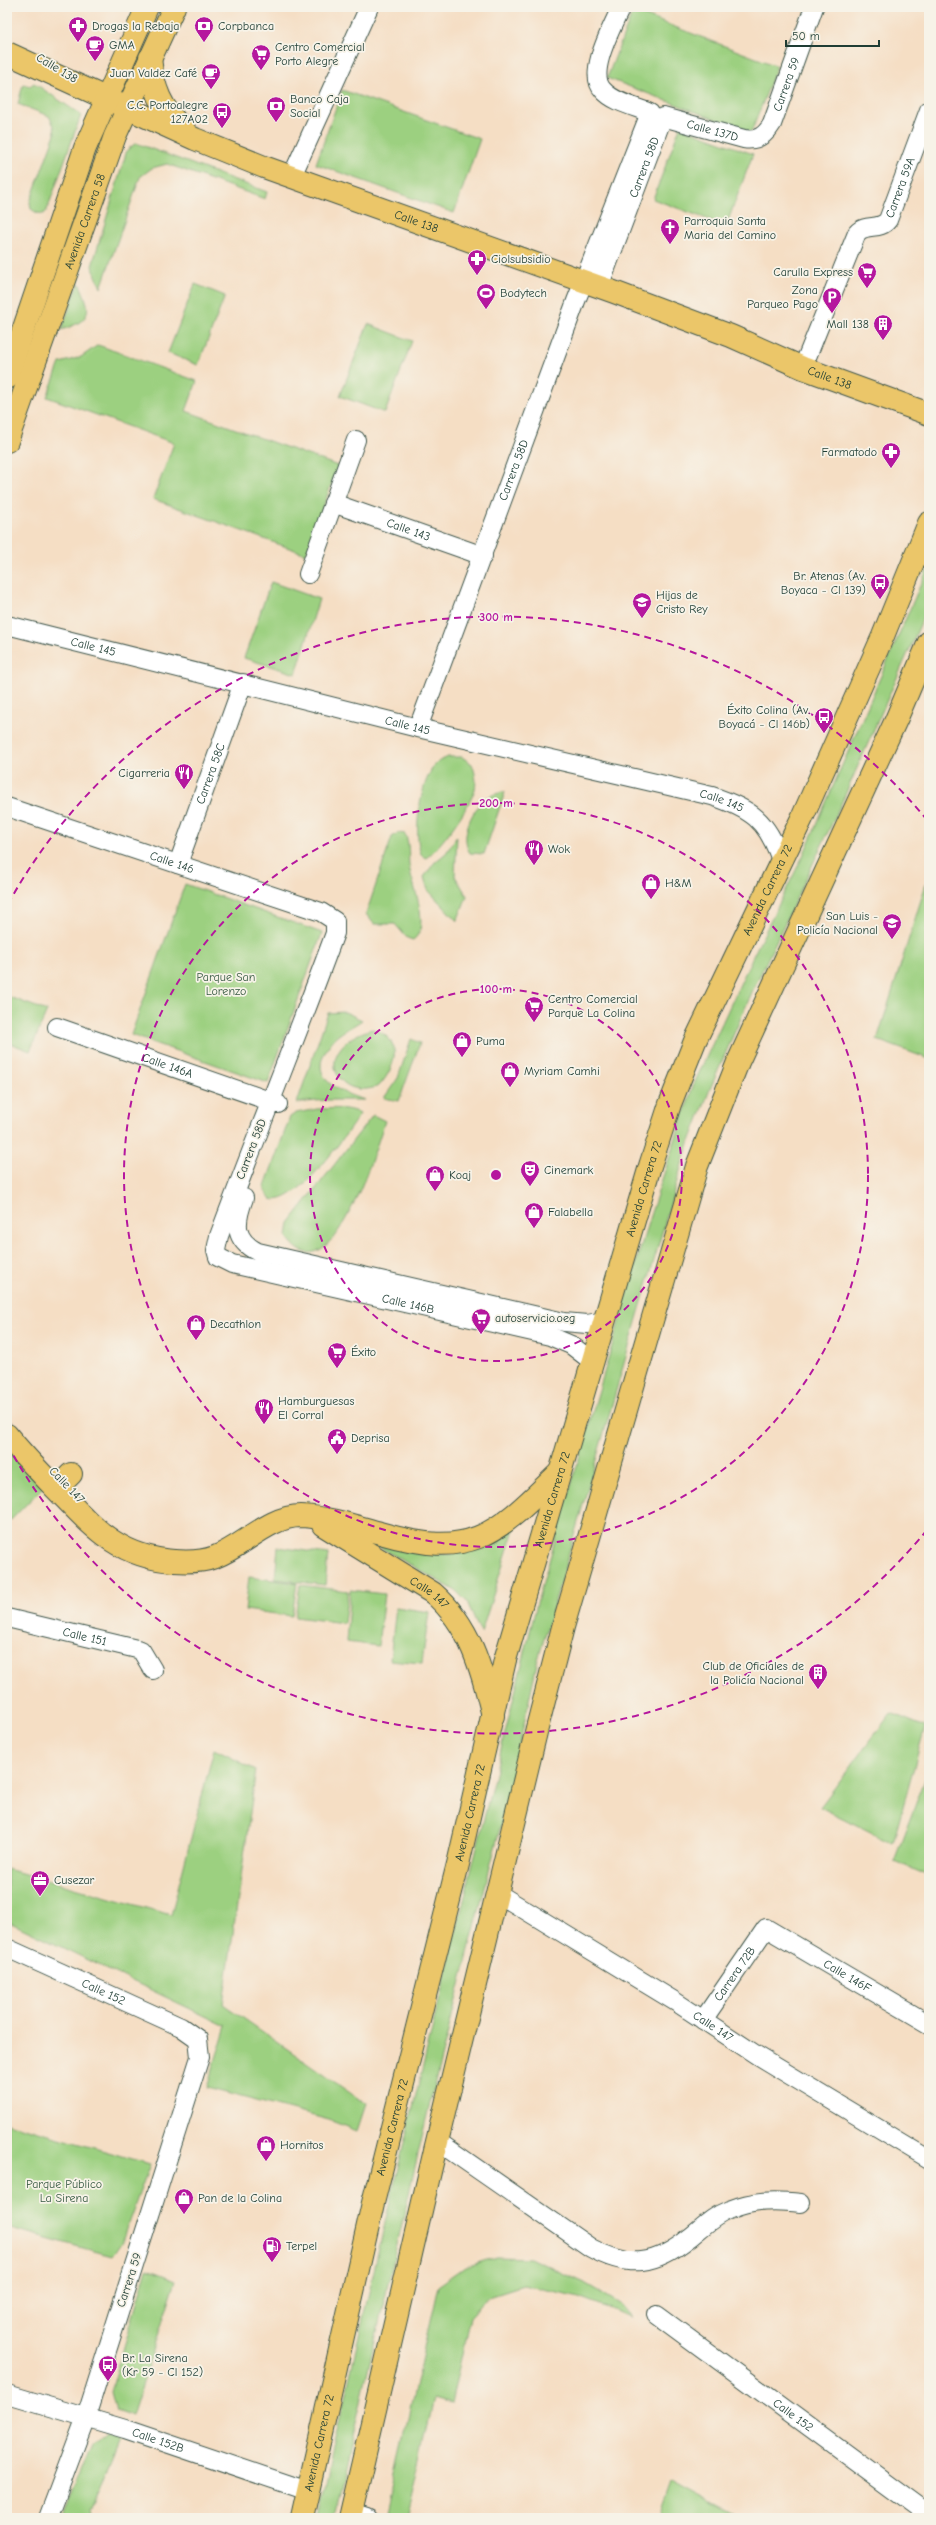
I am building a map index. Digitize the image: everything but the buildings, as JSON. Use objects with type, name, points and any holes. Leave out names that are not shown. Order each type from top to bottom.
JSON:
[{"type":"main road","name":"Avenida Carrera 58","points":[[7,378],[85,148],[106,97],[147,7]]},
{"type":"main road","name":"Avenida Carrera 58","points":[[7,440],[110,150],[127,107],[174,7]]},
{"type":"main road","name":"Calle 138","points":[[7,39],[106,97]]},
{"type":"main road","name":"Calle 138","points":[[7,53],[195,139],[291,178],[592,284],[731,336],[803,368],[929,414]]},
{"type":"main road","points":[[150,58],[156,90],[164,108],[176,122],[195,139]]},
{"type":"main road","name":"Calle 138","points":[[731,336],[807,357],[929,402]]},
{"type":"main road","name":"Avenida Carrera 72","points":[[302,2518],[373,2203],[440,1936],[506,1660],[560,1472],[670,1104],[695,1041],[781,860],[883,636],[929,523]]},
{"type":"main road","points":[[356,2516],[437,2141],[497,1893],[564,1627],[697,1166],[738,1062],[896,720],[929,642]]},
{"type":"main road","name":"Calle 147","points":[[7,1428],[24,1440],[61,1479],[94,1528],[121,1548],[139,1556],[158,1560],[197,1562],[214,1558],[276,1523],[290,1518],[308,1517],[340,1523],[427,1545],[456,1544],[491,1532],[524,1507],[560,1472]]},
{"type":"main road","name":"Calle 147","points":[[7,1435],[61,1479]]},
{"type":"main road","name":"Calle 147","points":[[308,1517],[433,1593],[449,1606],[471,1642],[481,1668],[492,1716]]},
{"type":"street","points":[[291,178],[369,7]]},
{"type":"street","name":"Calle 137D","points":[[621,7],[598,64],[597,74],[603,91],[657,115],[744,139],[751,140],[762,136]]},
{"type":"street","name":"Carrera 59","points":[[762,136],[772,124],[814,7]]},
{"type":"street","name":"Carrera 59A","points":[[807,357],[857,233],[865,228],[880,226],[888,220],[929,110]]},
{"type":"street","name":"Carrera 58D","points":[[418,728],[483,556],[592,284],[657,115]]},
{"type":"street","points":[[308,574],[356,440]]},
{"type":"street","name":"Calle 143","points":[[333,503],[483,556]]},
{"type":"street","name":"Calle 145","points":[[7,625],[418,728],[712,796],[739,805],[760,820],[775,843],[781,860]]},
{"type":"street","name":"Carrera 58C","points":[[178,864],[243,683]]},
{"type":"street","name":"Calle 146","points":[[7,807],[321,912],[335,921]]},
{"type":"street","name":"Carrera 58D","points":[[242,1240],[237,1224],[238,1214],[274,1102],[335,933],[335,921]]},
{"type":"street","name":"Calle 146A","points":[[57,1027],[274,1102]]},
{"type":"street","name":"Carrera 58D","points":[[218,1257],[216,1250],[219,1236],[274,1102]]},
{"type":"street","name":"Calle 146B","points":[[242,1240],[248,1247],[268,1255],[521,1320],[562,1341],[593,1362]]},
{"type":"street","name":"Calle 146B","points":[[218,1257],[232,1264],[521,1320],[572,1323],[605,1322]]},
{"type":"street","name":"Calle 151","points":[[7,1618],[141,1650],[153,1670]]},
{"type":"street","name":"Calle 147","points":[[497,1893],[929,2159]]},
{"type":"street","name":"Carrera 72B","points":[[703,2020],[766,1928]]},
{"type":"street","name":"Calle 146F","points":[[766,1928],[929,2024]]},
{"type":"street","name":"Calle 152","points":[[7,1948],[182,2027],[198,2039]]},
{"type":"street","name":"Carrera 59","points":[[48,2518],[86,2417],[200,2057],[198,2039]]},
{"type":"street","points":[[437,2141],[591,2248],[611,2259],[628,2262],[644,2261],[668,2254],[708,2222],[728,2211],[770,2200],[801,2203]]},
{"type":"street","name":"Calle 152","points":[[657,2315],[929,2515]]},
{"type":"street","name":"Calle 152B","points":[[7,2394],[86,2417],[308,2491]]},
{"type":"green space","points":[[633,11],[777,66],[751,133],[607,78]]},
{"type":"green space","points":[[34,83],[81,115],[47,210],[44,214],[37,213],[31,209],[30,202],[55,134],[54,126],[49,116],[18,104],[23,84],[30,86]]},
{"type":"green space","points":[[342,90],[480,139],[454,213],[316,164]]},
{"type":"green space","points":[[680,127],[753,154],[726,226],[653,199]]},
{"type":"green space","points":[[136,143],[267,192],[265,199],[167,164],[152,168],[140,177],[101,288],[92,266],[127,150]]},
{"type":"green space","points":[[79,283],[86,301],[87,313],[79,322],[61,330]]},
{"type":"green space","points":[[195,284],[225,296],[198,365],[168,353]]},
{"type":"green space","points":[[368,324],[412,341],[385,413],[340,396]]},
{"type":"green space","points":[[98,345],[197,381],[186,411],[338,466],[306,554],[153,499],[174,443],[47,397],[60,363],[81,357]]},
{"type":"green space","points":[[929,565],[929,602],[915,637],[838,811],[753,990],[710,1089],[684,1157],[537,1663],[509,1793],[430,2102],[334,2518],[317,2518],[394,2184],[538,1599],[649,1219],[693,1086],[754,954],[802,858]]},
{"type":"green space","points":[[271,582],[319,599],[296,674],[244,658]]},
{"type":"green space","points":[[448,757],[462,757],[472,764],[476,782],[475,789],[468,805],[454,826],[432,853],[426,858],[422,856],[418,836],[419,808],[422,794],[431,771],[438,762]]},
{"type":"green space","points":[[505,792],[484,854],[470,853],[466,839],[467,831],[476,809],[487,798]]},
{"type":"green space","points":[[398,833],[405,834],[407,838],[409,865],[421,915],[421,925],[418,934],[413,940],[407,938],[395,924],[374,924],[366,914],[392,837]]},
{"type":"green space","points":[[457,836],[455,876],[467,896],[457,921],[428,890],[424,877],[435,862],[446,853]]},
{"type":"green space","name":"Parque San Lorenzo","points":[[185,884],[322,933],[268,1083],[131,1035]]},
{"type":"green space","points":[[926,884],[929,885],[929,1059],[877,1040]]},
{"type":"green space","points":[[7,996],[47,1011],[30,1051],[7,1042]]},
{"type":"green space","points":[[345,1012],[362,1020],[342,1032],[326,1049],[322,1060],[321,1070],[325,1078],[332,1085],[352,1096],[365,1100],[326,1100],[297,1103],[328,1013]]},
{"type":"green space","points":[[372,1029],[382,1033],[389,1039],[393,1046],[393,1062],[390,1070],[379,1086],[364,1089],[351,1087],[341,1080],[336,1071],[335,1059],[341,1048],[353,1037]]},
{"type":"green space","points":[[411,1039],[420,1043],[399,1101],[384,1098],[398,1078]]},
{"type":"green space","points":[[317,1109],[345,1109],[356,1111],[360,1114],[333,1152],[307,1181],[294,1192],[282,1199],[271,1199],[265,1191],[265,1186],[290,1117],[296,1113]]},
{"type":"green space","points":[[373,1115],[385,1121],[362,1186],[349,1213],[335,1235],[320,1250],[303,1252],[287,1237],[289,1223]]},
{"type":"green space","points":[[7,1450],[43,1487],[11,1520],[7,1517]]},
{"type":"green space","points":[[516,1523],[481,1633],[467,1602],[456,1591],[355,1533],[405,1549],[438,1554],[455,1554],[471,1550],[488,1542]]},
{"type":"green space","points":[[278,1547],[328,1554],[325,1585],[275,1579]]},
{"type":"green space","points":[[249,1577],[297,1583],[292,1616],[245,1610]]},
{"type":"green space","points":[[300,1585],[348,1591],[344,1623],[295,1617]]},
{"type":"green space","points":[[350,1590],[384,1594],[378,1646],[346,1642]]},
{"type":"green space","points":[[396,1607],[429,1612],[422,1663],[390,1660]]},
{"type":"green space","points":[[891,1713],[925,1727],[893,1843],[820,1807]]},
{"type":"green space","points":[[214,1749],[256,1770],[223,2004],[366,2104],[357,2131],[329,2120],[207,2088],[226,2026],[7,1921],[7,1869],[171,1915]]},
{"type":"green space","points":[[929,1769],[929,1876],[894,1861]]},
{"type":"green space","name":"Parque Público La Sirena","points":[[7,2123],[150,2164],[121,2243],[112,2256],[7,2227]]},
{"type":"green space","points":[[496,2257],[530,2258],[588,2285],[620,2304],[631,2317],[580,2297],[523,2285],[489,2296],[470,2317],[451,2404],[434,2399],[406,2518],[387,2511],[438,2286],[465,2267]]},
{"type":"green space","points":[[147,2269],[176,2280],[132,2416],[116,2410],[111,2391]]},
{"type":"green space","points":[[107,2435],[119,2438],[90,2511],[92,2518],[60,2518],[93,2442]]},
{"type":"green space","points":[[670,2481],[738,2518],[657,2518]]},
{"type":"place","name":"Drogas la Rebaja","points":[[78,43]]},
{"type":"place","name":"Corpbanca","points":[[204,43]]},
{"type":"place","name":"GMA","points":[[95,62]]},
{"type":"place","name":"Centro Comercial Porto Alegre","points":[[261,71]]},
{"type":"place","name":"Juan Valdez Café","points":[[211,90]]},
{"type":"place","name":"Banco Caja Social","points":[[276,123]]},
{"type":"place","name":"C.C. Portoalegre 127A02","points":[[222,129]]},
{"type":"place","name":"Parroquia Santa Maria del Camino","points":[[670,245]]},
{"type":"place","name":"Ciolsubsidio","points":[[477,276]]},
{"type":"place","name":"Carulla Express","points":[[867,289]]},
{"type":"place","name":"Bodytech","points":[[486,310]]},
{"type":"place","name":"Zona Parqueo Pago","points":[[832,314]]},
{"type":"place","name":"Mall 138","points":[[883,341]]},
{"type":"place","name":"Farmatodo","points":[[891,469]]},
{"type":"place","name":"Br. Atenas (Av. Boyaca - Cl 139)","points":[[880,600]]},
{"type":"place","name":"Hijas de Cristo Rey","points":[[642,619]]},
{"type":"place","name":"Éxito Colina (Av. Boyacá - Cl 146b)","points":[[824,734]]},
{"type":"place","name":"Cigarreria","points":[[184,790]]},
{"type":"place","name":"Wok","points":[[534,866]]},
{"type":"place","name":"H&M","points":[[651,900]]},
{"type":"place","name":"San Luis - Policía Nacional","points":[[892,940]]},
{"type":"place","name":"Centro Comercial Parque La Colina","points":[[534,1023]]},
{"type":"place","name":"Puma","points":[[462,1058]]},
{"type":"place","name":"Myriam Camhi","points":[[510,1088]]},
{"type":"place","name":"Cinemark","points":[[530,1187]]},
{"type":"place","name":"Koaj","points":[[435,1192]]},
{"type":"place","name":"Falabella","points":[[534,1229]]},
{"type":"place","name":"autoservicio.oeg","points":[[481,1335]]},
{"type":"place","name":"Decathlon","points":[[196,1341]]},
{"type":"place","name":"Éxito","points":[[337,1369]]},
{"type":"place","name":"Hamburguesas El Corral","points":[[264,1425]]},
{"type":"place","name":"Deprisa","points":[[337,1455]]},
{"type":"place","name":"Club de Oficiales de la Policía Nacional","points":[[818,1690]]},
{"type":"place","name":"Cusezar","points":[[40,1897]]},
{"type":"place","name":"Hornitos","points":[[266,2162]]},
{"type":"place","name":"Pan de la Colina","points":[[184,2215]]},
{"type":"place","name":"Terpel","points":[[272,2263]]},
{"type":"place","name":"Br. La Sirena (Kr 59 - Cl 152)","points":[[108,2382]]}]
